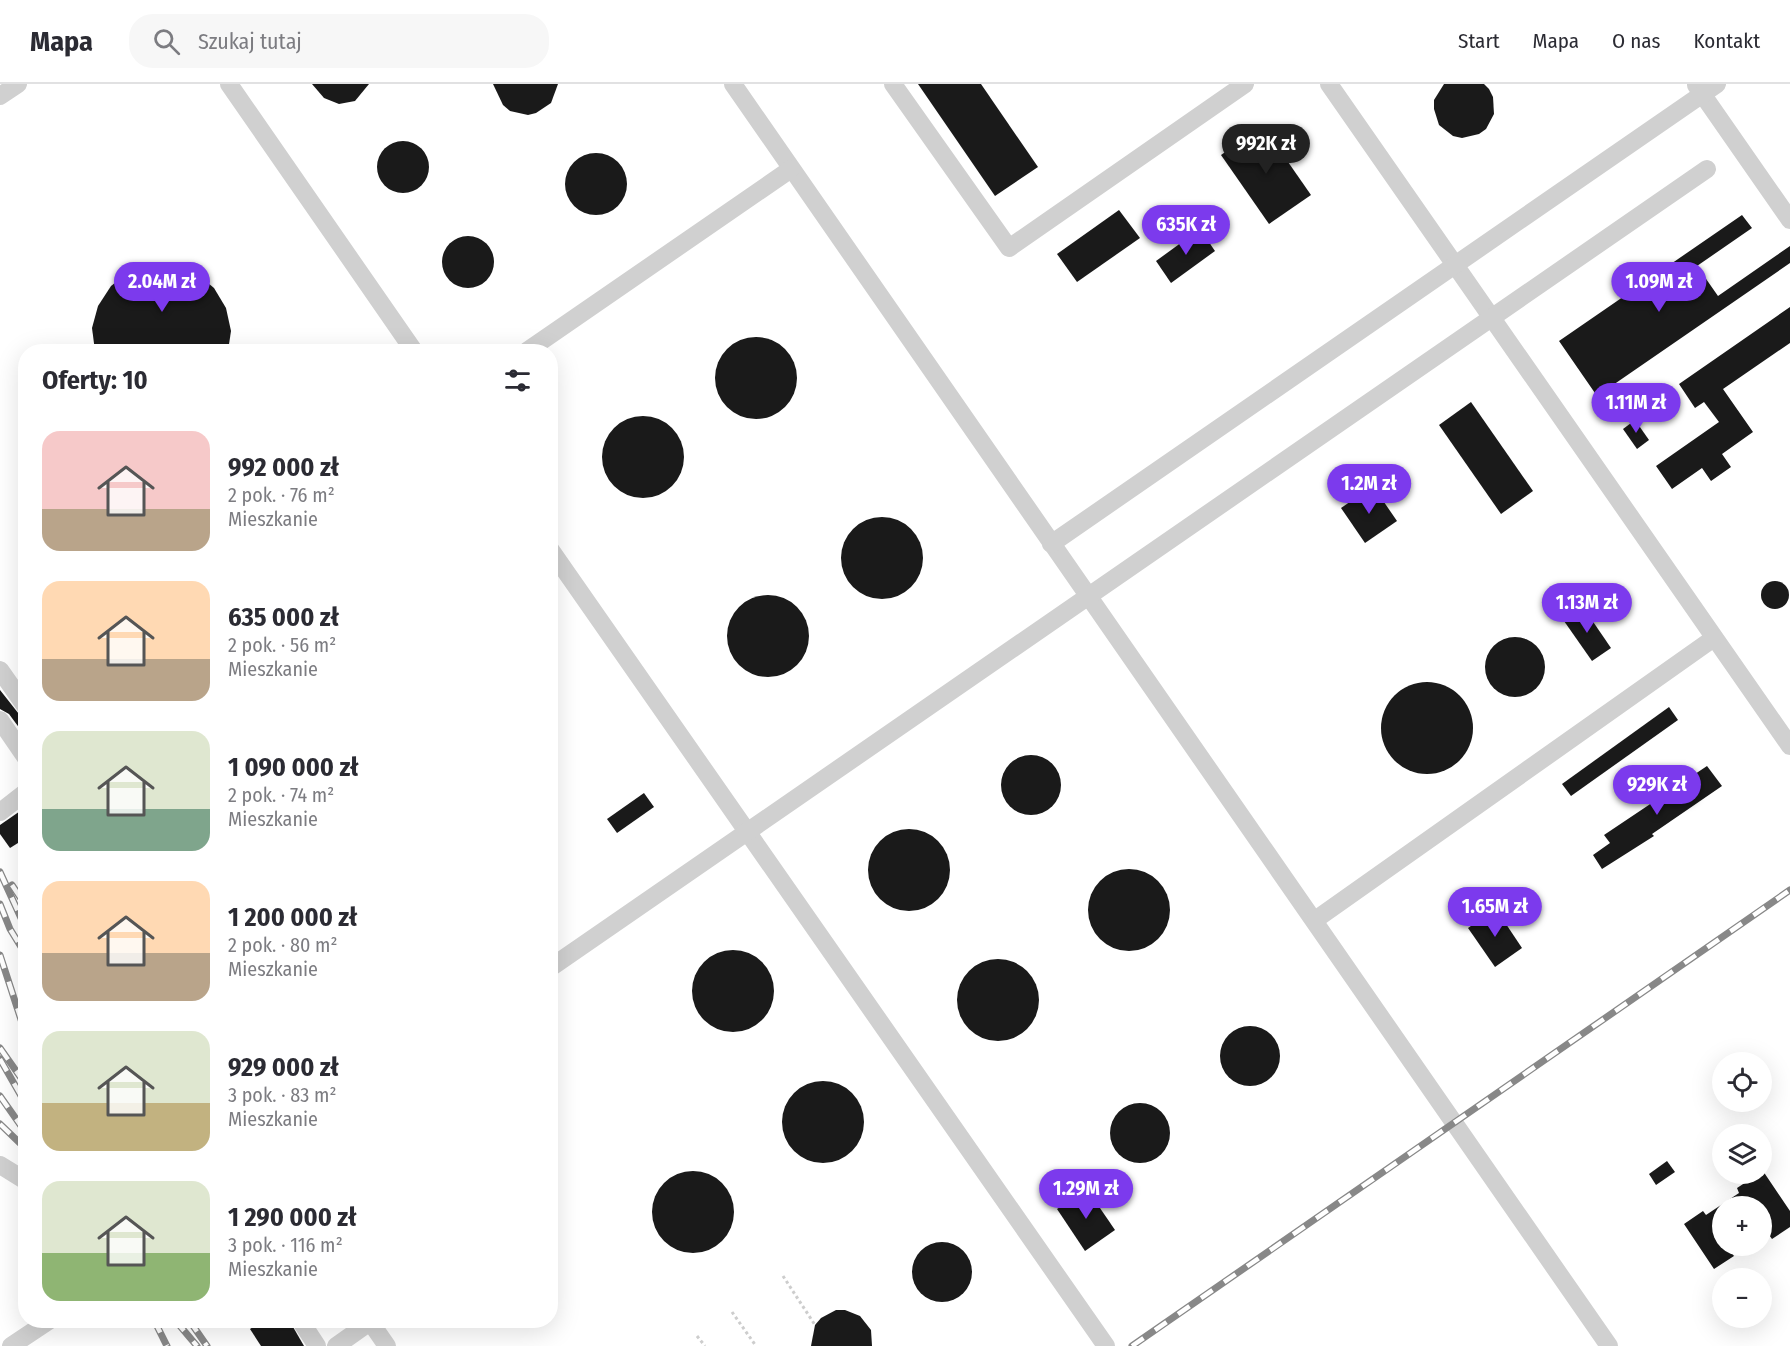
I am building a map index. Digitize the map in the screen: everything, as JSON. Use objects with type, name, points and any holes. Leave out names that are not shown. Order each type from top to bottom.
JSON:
[{"type":"lane","points":[[0,96],[18,84]]},
{"type":"lane","points":[[229,84],[409,344]]},
{"type":"lane","points":[[733,84],[1609,1346]]},
{"type":"lane","points":[[893,84],[1010,248],[1245,84]]},
{"type":"lane","points":[[1329,84],[1790,746]]},
{"type":"lane","points":[[1051,544],[1455,266],[1705,87],[1790,220]]},
{"type":"lane","points":[[537,344],[791,169]]},
{"type":"lane","points":[[558,962],[1707,169]]},
{"type":"lane","points":[[558,560],[1106,1346]]},
{"type":"lane","points":[[1315,920],[1714,638]]},
{"type":"lane","points":[[3,682],[18,698]]},
{"type":"lane","points":[[0,720],[18,746]]},
{"type":"lane","points":[[2,805],[18,796]]},
{"type":"lane","points":[[0,1166],[18,1176]]},
{"type":"lane","points":[[11,1346],[38,1328]]},
{"type":"lane","points":[[305,1328],[317,1346]]},
{"type":"lane","points":[[336,1346],[360,1328]]},
{"type":"lane","points":[[375,1328],[387,1346]]},
{"type":"path","points":[[783,1276],[815,1325]]},
{"type":"path","points":[[732,1312],[756,1346]]},
{"type":"path","points":[[697,1336],[705,1346]]},
{"type":"building","points":[[312,84],[369,84],[355,101],[339,104],[324,98]]},
{"type":"building","points":[[493,84],[558,84],[551,103],[536,113],[528,115],[510,111],[503,105]]},
{"type":"building","points":[[918,84],[981,84],[1038,167],[995,196]]},
{"type":"building","points":[[1444,84],[1484,84],[1489,89],[1493,97],[1494,114],[1486,129],[1479,134],[1462,138],[1453,136],[1439,125],[1434,100]]},
{"type":"building","points":[[1263,126],[1311,195],[1269,224],[1221,155]]},
{"type":"building","points":[[398,141],[408,141],[422,148],[429,167],[422,186],[408,193],[398,193],[388,189],[381,182],[377,172],[377,162],[381,152],[388,145]]},
{"type":"building","points":[[590,153],[602,153],[618,162],[625,172],[627,184],[625,196],[618,206],[602,215],[590,215],[579,210],[570,201],[565,190],[565,178],[570,167],[579,158]]},
{"type":"building","points":[[1119,210],[1140,238],[1077,282],[1057,254]]},
{"type":"building","points":[[1742,215],[1752,228],[1697,266],[1718,296],[1790,246],[1790,263],[1597,396],[1559,341]]},
{"type":"building","points":[[1200,229],[1215,251],[1171,283],[1156,261]]},
{"type":"building","points":[[463,236],[473,236],[487,243],[494,262],[487,281],[473,288],[463,288],[453,284],[446,277],[442,267],[442,257],[446,247],[453,240]]},
{"type":"building","points":[[151,265],[175,265],[196,273],[214,288],[226,308],[231,331],[229,344],[94,344],[92,328],[98,306],[111,286],[129,272]]},
{"type":"building","points":[[1790,307],[1790,343],[1723,389],[1753,432],[1722,454],[1731,467],[1711,481],[1702,468],[1672,489],[1656,466],[1719,422],[1704,402],[1695,408],[1679,384]]},
{"type":"building","points":[[756,337],[772,340],[785,349],[794,362],[797,378],[794,394],[785,407],[772,416],[756,419],[740,416],[727,407],[718,394],[715,378],[718,362],[727,349],[740,340]]},
{"type":"building","points":[[1471,402],[1533,491],[1501,514],[1439,425]]},
{"type":"building","points":[[643,416],[659,419],[672,428],[681,441],[684,457],[681,473],[672,486],[659,495],[643,498],[627,495],[614,486],[605,473],[602,457],[605,441],[614,428],[627,419]]},
{"type":"building","points":[[1635,420],[1649,440],[1637,449],[1623,429]]},
{"type":"building","points":[[1373,486],[1397,521],[1365,543],[1341,508]]},
{"type":"building","points":[[882,517],[898,520],[911,529],[920,542],[923,558],[920,574],[911,587],[898,596],[882,599],[866,596],[853,587],[844,574],[841,558],[844,542],[853,529],[866,520]]},
{"type":"building","points":[[1775,581],[1785,585],[1789,595],[1785,605],[1775,609],[1765,605],[1761,595],[1765,585]]},
{"type":"building","points":[[768,595],[784,598],[797,607],[806,620],[809,636],[806,652],[797,665],[784,674],[768,677],[752,674],[739,665],[730,652],[727,636],[730,620],[739,607],[752,598]]},
{"type":"building","points":[[1583,607],[1611,648],[1592,661],[1564,621]]},
{"type":"building","points":[[1509,637],[1521,637],[1537,645],[1543,655],[1545,667],[1543,679],[1537,689],[1521,697],[1509,697],[1493,689],[1485,673],[1485,661],[1493,645]]},
{"type":"building","points":[[1427,682],[1444,686],[1459,696],[1469,711],[1473,728],[1469,745],[1459,760],[1444,770],[1427,774],[1410,770],[1395,760],[1385,745],[1381,728],[1385,711],[1395,696],[1410,686]]},
{"type":"building","points":[[0,690],[18,713],[18,726],[9,714],[0,709]]},
{"type":"building","points":[[1669,707],[1678,720],[1571,796],[1562,784]]},
{"type":"building","points":[[1025,755],[1037,755],[1048,760],[1056,768],[1061,785],[1059,797],[1048,810],[1037,815],[1025,815],[1014,810],[1006,802],[1001,791],[1001,779],[1006,768],[1014,760]]},
{"type":"building","points":[[1707,766],[1722,786],[1652,834],[1654,836],[1602,869],[1593,855],[1610,843],[1604,835]]},
{"type":"building","points":[[644,793],[654,807],[617,833],[607,819]]},
{"type":"building","points":[[18,813],[18,843],[10,848],[0,834],[0,825]]},
{"type":"building","points":[[909,829],[925,832],[938,841],[947,854],[950,870],[947,886],[938,899],[925,908],[909,911],[893,908],[880,899],[871,886],[868,870],[871,854],[880,841],[893,832]]},
{"type":"building","points":[[1129,869],[1145,872],[1158,881],[1167,894],[1170,910],[1167,926],[1158,939],[1145,948],[1129,951],[1113,948],[1100,939],[1091,926],[1088,910],[1091,894],[1100,881],[1113,872]]},
{"type":"building","points":[[1496,909],[1522,948],[1495,967],[1468,928]]},
{"type":"building","points":[[733,950],[749,953],[762,962],[771,975],[774,991],[771,1007],[762,1020],[749,1029],[733,1032],[717,1029],[704,1020],[695,1007],[692,991],[695,975],[704,962],[717,953]]},
{"type":"building","points":[[998,959],[1014,962],[1027,971],[1036,984],[1039,1000],[1036,1016],[1027,1029],[1014,1038],[998,1041],[982,1038],[969,1029],[960,1016],[957,1000],[960,984],[969,971],[982,962]]},
{"type":"building","points":[[1244,1026],[1256,1026],[1272,1034],[1278,1044],[1280,1056],[1278,1068],[1272,1078],[1256,1086],[1244,1086],[1228,1078],[1220,1062],[1220,1050],[1228,1034]]},
{"type":"building","points":[[823,1081],[839,1084],[852,1093],[861,1106],[864,1122],[861,1138],[852,1151],[839,1160],[823,1163],[807,1160],[794,1151],[785,1138],[782,1122],[785,1106],[794,1093],[807,1084]]},
{"type":"building","points":[[1134,1103],[1146,1103],[1162,1111],[1168,1121],[1170,1133],[1168,1145],[1162,1155],[1146,1163],[1134,1163],[1118,1155],[1110,1139],[1110,1127],[1118,1111]]},
{"type":"building","points":[[1667,1161],[1675,1172],[1656,1185],[1649,1174]]},
{"type":"building","points":[[693,1171],[709,1174],[722,1183],[731,1196],[734,1212],[731,1228],[722,1241],[709,1250],[693,1253],[677,1250],[664,1241],[655,1228],[652,1212],[655,1196],[664,1183],[677,1174]]},
{"type":"building","points":[[1743,1184],[1772,1184],[1790,1211],[1790,1227],[1772,1239],[1772,1196],[1734,1196],[1739,1193],[1737,1188]]},
{"type":"building","points":[[1087,1189],[1115,1230],[1085,1251],[1057,1209]]},
{"type":"building","points":[[1703,1211],[1706,1215],[1712,1211],[1712,1256],[1734,1256],[1716,1268],[1684,1224]]},
{"type":"building","points":[[936,1242],[948,1242],[964,1250],[970,1260],[972,1272],[970,1284],[964,1294],[948,1302],[936,1302],[920,1294],[912,1278],[912,1266],[920,1250]]},
{"type":"building","points":[[836,1310],[845,1310],[860,1316],[871,1330],[872,1346],[811,1346],[815,1325],[821,1318]]},
{"type":"building","points":[[294,1328],[304,1346],[261,1346],[250,1329]]},
{"type":"railway","points":[[0,872],[18,911]]},
{"type":"railway","points":[[12,885],[18,894]]},
{"type":"railway","points":[[1132,1346],[1790,890]]},
{"type":"railway","points":[[0,904],[18,942]]},
{"type":"railway","points":[[0,955],[18,1010]]},
{"type":"railway","points":[[0,1048],[18,1074]]},
{"type":"railway","points":[[0,1059],[18,1090]]},
{"type":"railway","points":[[0,1096],[18,1122]]},
{"type":"railway","points":[[0,1124],[18,1141]]},
{"type":"railway","points":[[158,1328],[167,1346]]},
{"type":"railway","points":[[182,1328],[197,1346]]},
{"type":"railway","points":[[195,1328],[207,1346]]}]
